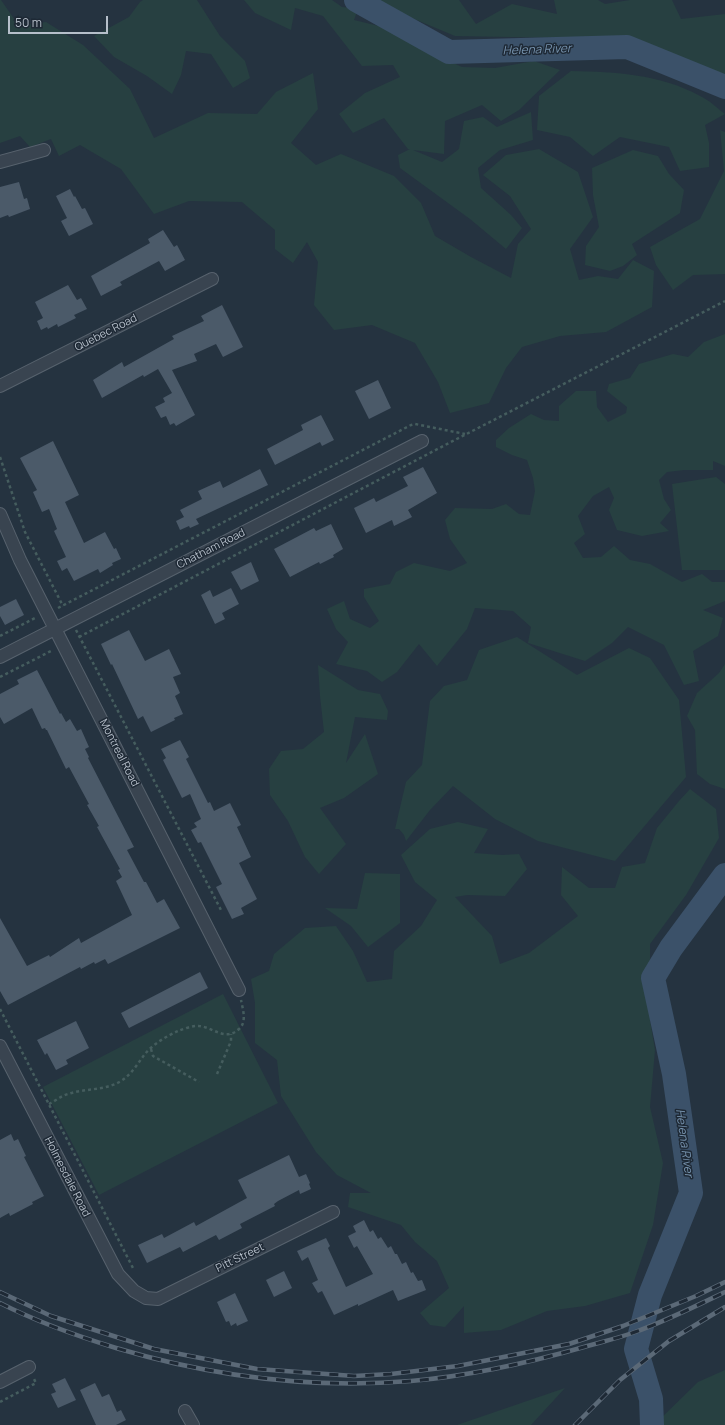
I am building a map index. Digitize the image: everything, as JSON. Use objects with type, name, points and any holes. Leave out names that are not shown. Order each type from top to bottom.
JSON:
[{"type":"street","points":[[0,162],[44,150]]},
{"type":"street","name":"Quebec Road","points":[[0,386],[212,279]]},
{"type":"street","name":"Chatham Road","points":[[0,657],[422,441]]},
{"type":"street","name":"Montreal Road","points":[[0,514],[20,560],[239,990]]},
{"type":"street","name":"Holmesdale Road","points":[[0,1046],[118,1274],[134,1291],[146,1298]]},
{"type":"street","name":"Pitt Street","points":[[146,1298],[158,1298],[333,1212]]},
{"type":"street","points":[[0,1382],[28,1368]]},
{"type":"street","points":[[185,1411],[193,1425]]},
{"type":"path","points":[[79,636],[725,301]]},
{"type":"path","points":[[0,636],[47,612],[63,606],[410,425],[415,424],[466,434]]},
{"type":"path","points":[[0,457],[25,532],[221,910]]},
{"type":"path","points":[[0,677],[56,649]]},
{"type":"path","points":[[49,1104],[67,1094],[116,1084],[128,1075],[160,1041],[178,1032],[196,1025],[226,1035],[238,1030],[242,1026],[244,1018],[239,990]]},
{"type":"path","points":[[0,1009],[134,1270]]},
{"type":"path","points":[[217,1074],[231,1041],[231,1034]]},
{"type":"path","points":[[151,1049],[154,1056],[199,1082]]},
{"type":"path","points":[[0,1402],[36,1383],[28,1368]]},
{"type":"green space","points":[[0,0],[19,26],[46,22],[83,45],[130,89],[154,138],[208,113],[257,114],[276,92],[313,73],[318,109],[291,143],[316,165],[341,154],[394,176],[421,203],[435,236],[511,278],[518,244],[531,229],[510,196],[483,175],[506,155],[539,149],[578,172],[593,217],[570,249],[579,280],[598,276],[618,279],[633,260],[654,271],[652,307],[606,332],[560,336],[522,347],[506,368],[489,403],[450,413],[438,382],[415,343],[372,325],[334,330],[314,305],[318,262],[307,242],[293,263],[275,249],[275,230],[242,202],[189,201],[154,214],[121,169],[80,145],[59,156],[51,139],[30,147],[20,136],[0,143]]},
{"type":"green space","points":[[143,0],[197,0],[220,36],[245,61],[250,78],[233,88],[211,54],[186,51],[181,75],[172,94],[147,76],[114,57],[94,36],[129,17]]},
{"type":"green space","points":[[244,0],[332,0],[342,7],[358,9],[354,20],[391,29],[429,52],[462,67],[495,68],[534,61],[560,70],[519,110],[501,121],[482,105],[445,121],[444,154],[413,150],[442,162],[459,149],[464,121],[483,117],[497,127],[531,112],[533,140],[500,150],[478,168],[481,188],[511,215],[522,228],[506,249],[470,219],[400,168],[398,155],[410,149],[408,149],[384,118],[353,133],[339,114],[365,93],[400,77],[393,65],[362,66],[323,16],[295,8],[291,30],[255,13]]},
{"type":"green space","points":[[369,0],[459,0],[476,24],[512,4],[557,14],[554,0],[598,0],[605,4],[630,0],[672,0],[681,19],[725,14],[725,74],[690,64],[620,39],[455,36]]},
{"type":"green space","points":[[571,71],[605,72],[653,79],[685,89],[707,100],[725,114],[705,125],[709,143],[709,167],[680,171],[669,147],[620,137],[593,156],[570,137],[537,130],[539,96]]},
{"type":"green space","points":[[720,130],[725,132],[725,274],[693,275],[673,290],[656,265],[650,247],[700,219],[724,171]]},
{"type":"green space","points":[[633,150],[658,156],[669,174],[684,190],[680,213],[632,244],[637,255],[623,266],[610,271],[585,265],[586,246],[599,227],[593,195],[592,168]]},
{"type":"green space","points":[[725,334],[725,466],[713,461],[713,470],[684,470],[667,472],[659,480],[664,499],[671,510],[660,523],[669,531],[642,536],[617,530],[609,510],[614,498],[609,487],[593,496],[578,516],[585,534],[574,543],[583,558],[601,557],[614,546],[630,560],[650,564],[682,582],[702,574],[712,582],[725,582],[725,601],[703,610],[723,618],[718,636],[693,651],[699,681],[684,685],[664,645],[628,627],[612,643],[585,661],[528,643],[531,627],[513,611],[475,608],[467,629],[437,666],[419,644],[397,672],[382,682],[367,671],[336,664],[348,642],[336,629],[327,609],[344,601],[350,619],[370,628],[379,621],[364,597],[364,589],[390,584],[396,572],[414,563],[450,571],[467,563],[450,539],[445,520],[455,508],[492,509],[506,504],[519,514],[530,515],[535,491],[533,478],[527,460],[496,447],[496,440],[509,428],[531,414],[544,420],[559,421],[559,406],[576,391],[596,391],[597,407],[608,422],[626,413],[627,407],[607,391],[609,384],[630,378],[639,364],[673,354],[688,357],[704,342]]},
{"type":"green space","points":[[716,477],[725,484],[725,570],[682,570],[672,484]]},
{"type":"green space","points":[[517,637],[577,675],[629,648],[650,658],[679,700],[686,777],[615,861],[538,841],[495,819],[453,786],[430,810],[406,841],[404,835],[399,829],[395,829],[406,782],[422,765],[430,701],[444,686],[467,680],[479,650]]},
{"type":"green space","points":[[725,664],[725,789],[710,784],[697,774],[695,730],[687,716],[697,693],[719,673]]},
{"type":"green space","points":[[318,665],[358,690],[380,694],[388,711],[387,720],[355,717],[346,763],[365,734],[378,774],[344,798],[320,808],[346,844],[319,874],[305,857],[288,821],[270,795],[269,769],[281,751],[303,749],[324,732]]},
{"type":"green space","points":[[690,789],[716,809],[719,838],[686,895],[650,944],[650,1020],[655,1050],[650,1107],[663,1163],[653,1225],[630,1293],[585,1306],[547,1311],[501,1330],[464,1333],[464,1306],[445,1327],[430,1325],[420,1313],[449,1288],[437,1261],[415,1242],[401,1225],[348,1207],[350,1193],[371,1193],[337,1175],[316,1152],[281,1096],[277,1060],[255,1043],[255,1003],[251,979],[269,971],[274,954],[305,928],[336,926],[353,951],[367,982],[392,979],[394,951],[421,926],[437,900],[415,882],[401,855],[430,829],[458,822],[488,829],[474,853],[502,855],[519,854],[527,869],[505,896],[467,895],[455,897],[492,936],[500,964],[529,953],[578,916],[561,895],[562,867],[589,888],[615,888],[622,867],[645,863],[657,828]]},
{"type":"green space","points":[[365,873],[400,874],[400,923],[368,947],[351,926],[325,908],[357,909]]},
{"type":"green space","points":[[223,994],[278,1103],[99,1195],[43,1087]]},
{"type":"green space","points":[[725,1370],[725,1425],[654,1425],[698,1382]]},
{"type":"green space","points":[[565,1388],[531,1425],[457,1425]]},
{"type":"building","points":[[19,182],[24,199],[27,198],[30,209],[9,217],[8,215],[0,218],[0,187]]},
{"type":"building","points":[[70,189],[82,209],[85,208],[93,224],[69,236],[61,221],[67,218],[56,196]]},
{"type":"building","points":[[163,230],[174,247],[177,245],[185,260],[165,271],[159,261],[120,282],[122,285],[101,296],[91,276],[150,243],[148,239]]},
{"type":"building","points":[[68,285],[77,300],[81,298],[87,309],[74,315],[76,318],[58,327],[57,324],[48,329],[47,327],[41,330],[37,321],[43,318],[35,302]]},
{"type":"building","points":[[222,305],[243,347],[223,357],[216,344],[194,354],[197,361],[172,370],[195,415],[176,426],[174,423],[170,425],[166,416],[161,418],[155,407],[165,402],[163,398],[172,393],[158,369],[144,377],[143,375],[102,398],[93,380],[122,362],[124,367],[174,339],[172,336],[204,321],[201,316]]},
{"type":"building","points":[[378,380],[391,408],[369,419],[355,391]]},
{"type":"building","points":[[321,415],[334,440],[322,446],[320,442],[275,465],[267,449],[303,430],[301,425]]},
{"type":"building","points":[[53,441],[79,495],[65,502],[84,543],[105,532],[114,549],[116,548],[121,559],[112,563],[113,565],[100,573],[98,569],[74,581],[67,568],[62,571],[57,561],[66,557],[54,531],[57,529],[49,509],[42,512],[33,492],[37,490],[20,458]]},
{"type":"building","points":[[423,467],[437,493],[408,510],[412,517],[394,526],[392,520],[366,533],[354,508],[374,498],[376,502],[408,486],[403,477]]},
{"type":"building","points":[[260,469],[268,485],[196,519],[199,524],[180,530],[176,521],[184,517],[180,510],[202,499],[198,491],[220,481],[223,488]]},
{"type":"building","points":[[331,524],[343,549],[333,555],[334,557],[320,564],[319,562],[290,577],[274,549],[314,528],[316,531]]},
{"type":"building","points":[[251,562],[259,581],[241,590],[231,572]]},
{"type":"building","points":[[231,588],[239,604],[222,613],[225,619],[215,624],[201,595],[210,590],[213,597]]},
{"type":"building","points":[[16,599],[24,615],[5,625],[0,616],[0,607]]},
{"type":"building","points":[[129,630],[145,661],[169,649],[181,674],[173,677],[180,693],[175,696],[183,714],[174,718],[175,720],[151,732],[143,716],[138,719],[101,644]]},
{"type":"building","points":[[37,670],[60,714],[61,713],[66,722],[70,719],[77,731],[81,729],[89,747],[85,749],[89,757],[88,758],[134,847],[127,850],[157,903],[164,899],[180,928],[108,964],[105,959],[95,964],[94,962],[81,969],[80,967],[8,1005],[0,991],[0,918],[27,966],[49,955],[50,957],[79,938],[81,943],[132,915],[116,881],[122,877],[118,870],[120,869],[97,827],[99,826],[87,805],[89,804],[69,767],[66,769],[47,730],[45,728],[42,729],[32,708],[4,724],[0,717],[0,694],[19,684],[17,680]]},
{"type":"building","points":[[180,740],[189,757],[186,759],[208,803],[210,802],[214,811],[230,803],[241,825],[237,827],[251,857],[239,863],[257,899],[241,908],[244,914],[232,919],[216,887],[222,884],[201,842],[198,843],[191,830],[197,827],[194,823],[201,819],[190,794],[182,798],[163,760],[166,758],[161,749]]},
{"type":"building","points":[[200,972],[208,988],[129,1028],[121,1013]]},
{"type":"building","points":[[76,1021],[89,1048],[66,1060],[68,1064],[56,1070],[47,1053],[45,1055],[37,1040]]},
{"type":"building","points":[[11,1134],[14,1141],[18,1139],[26,1156],[24,1157],[44,1196],[32,1202],[33,1204],[10,1216],[9,1213],[0,1218],[0,1140]]},
{"type":"building","points":[[289,1155],[299,1177],[306,1174],[311,1189],[300,1194],[299,1190],[278,1201],[274,1204],[275,1206],[240,1224],[242,1228],[219,1240],[216,1235],[183,1252],[180,1247],[147,1263],[138,1245],[162,1234],[164,1238],[194,1222],[196,1226],[247,1198],[238,1180]]},
{"type":"building","points":[[364,1220],[370,1232],[373,1230],[378,1239],[381,1237],[388,1248],[391,1246],[402,1264],[406,1262],[411,1273],[413,1272],[418,1281],[422,1280],[426,1290],[398,1301],[393,1290],[334,1315],[322,1291],[318,1293],[312,1283],[318,1280],[308,1257],[302,1261],[297,1251],[326,1238],[330,1246],[328,1248],[346,1287],[373,1274],[357,1246],[354,1248],[348,1236],[356,1232],[353,1226]]},
{"type":"building","points":[[284,1271],[292,1288],[274,1297],[266,1280]]},
{"type":"building","points":[[235,1293],[248,1321],[237,1326],[236,1323],[231,1326],[229,1321],[226,1322],[217,1302]]},
{"type":"building","points":[[65,1378],[76,1400],[58,1408],[51,1394],[56,1392],[52,1384]]},
{"type":"building","points":[[95,1383],[102,1397],[109,1394],[117,1412],[121,1410],[126,1420],[116,1425],[96,1425],[80,1390]]},
{"type":"waterway","name":"Helena River","points":[[356,0],[449,52],[627,47],[725,87]]},
{"type":"waterway","name":"Helena River","points":[[652,1425],[651,1399],[636,1349],[650,1295],[691,1193],[674,1074],[653,978],[671,948],[725,875]]},
{"type":"railway","points":[[0,1292],[51,1316],[154,1349],[257,1369],[354,1376],[391,1374],[458,1366],[569,1344],[623,1326],[696,1296],[725,1282]]},
{"type":"railway","points":[[0,1303],[57,1328],[87,1339],[152,1358],[188,1366],[262,1378],[336,1383],[374,1383],[455,1376],[563,1353],[647,1328],[725,1292]]},
{"type":"railway","points":[[575,1425],[620,1380],[669,1341],[725,1307]]}]
